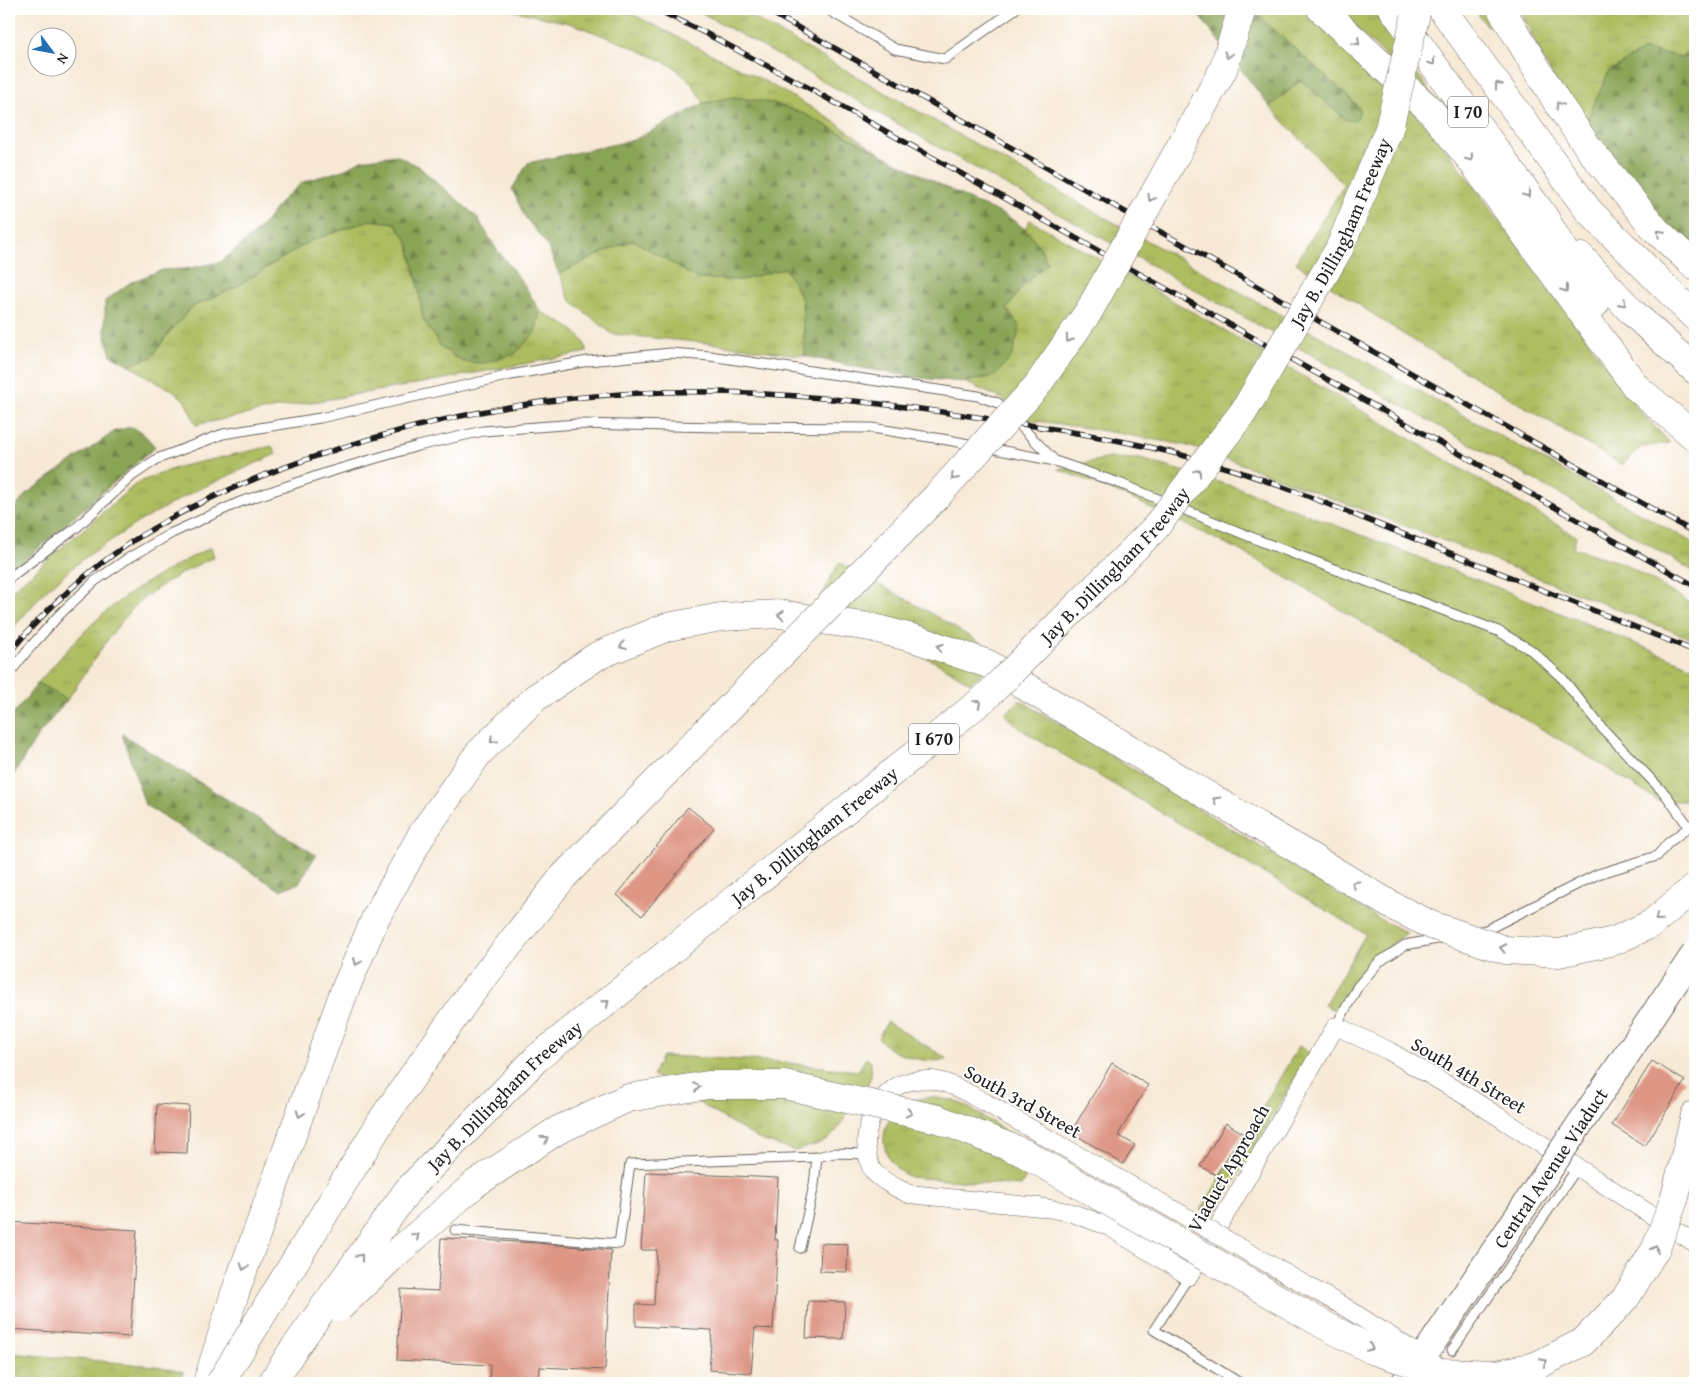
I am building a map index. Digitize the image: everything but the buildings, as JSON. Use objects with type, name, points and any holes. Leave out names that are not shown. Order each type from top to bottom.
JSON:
[{"type":"highway","points":[[220,1383],[384,1117],[471,992],[563,877],[936,497],[1036,387],[1089,311],[1223,70],[1242,9]]},
{"type":"highway","points":[[1321,9],[1430,110],[1471,160],[1636,387],[1694,437]]},
{"type":"highway","name":"I 70","points":[[1393,9],[1543,215],[1633,313],[1695,370]]},
{"type":"highway","name":"Jay B. Dillingham Freeway","points":[[272,1383],[291,1353],[408,1190],[536,1059],[986,696],[1155,528],[1244,411],[1339,249],[1389,129],[1418,9]]},
{"type":"highway","name":"I 70","points":[[1442,9],[1588,210],[1695,317]]},
{"type":"highway","points":[[1497,9],[1517,64],[1588,210]]},
{"type":"highway","points":[[1501,9],[1557,102],[1590,150],[1656,230],[1695,266]]},
{"type":"highway","points":[[1543,215],[1605,320],[1694,437]]},
{"type":"highway","points":[[207,1383],[235,1293],[344,992],[376,917],[422,834],[478,754],[535,698],[597,656],[667,627],[721,617],[779,614],[870,627],[916,639],[988,664],[1391,905],[1431,925],[1505,950],[1559,953],[1614,941],[1651,924],[1695,886]]},
{"type":"highway","points":[[291,1353],[390,1259],[476,1183],[558,1130],[628,1098],[708,1085],[784,1085],[938,1119],[1022,1152],[1326,1326],[1374,1351],[1441,1372],[1497,1374],[1536,1366],[1583,1342],[1624,1299],[1656,1248],[1675,1197],[1695,1115]]},
{"type":"main road","name":"Central Avenue Viaduct","points":[[1404,1383],[1695,952]]},
{"type":"street","name":"South 4th Street","points":[[1336,1026],[1389,1051],[1463,1094],[1695,1243]]},
{"type":"street","name":"Viaduct Approach","points":[[1189,1276],[1336,1026]]},
{"type":"street","name":"South 3rd Street","points":[[1189,1276],[1108,1226],[1069,1212],[1040,1206],[909,1194],[890,1184],[872,1171],[867,1154],[866,1138],[869,1122],[882,1100],[893,1088],[912,1080],[932,1080],[951,1084],[1348,1310],[1423,1356]]},
{"type":"lane","points":[[827,9],[895,49],[945,59],[1015,9]]},
{"type":"lane","points":[[9,578],[76,528],[132,476],[156,459],[183,448],[223,434],[320,418],[511,375],[588,361],[671,353],[710,356],[978,396],[998,403],[1055,462]]},
{"type":"lane","points":[[9,674],[60,614],[95,581],[126,558],[172,533],[240,502],[320,475],[418,446],[483,431],[577,424],[872,428],[948,440],[1055,462],[1119,483],[1263,542],[1498,631],[1531,650],[1562,678],[1602,728],[1666,795],[1692,827],[1668,843],[1657,856],[1598,874],[1486,930],[1405,945],[1379,962],[1358,986],[1336,1026]]},
{"type":"lane","points":[[455,1230],[619,1244],[630,1164],[817,1157],[834,1153],[867,1154]]},
{"type":"lane","points":[[800,1248],[814,1185],[817,1157]]},
{"type":"lane","points":[[1452,1350],[1578,1167]]},
{"type":"lane","name":"Viaduct Approach","points":[[1189,1276],[1154,1330],[1240,1383]]},
{"type":"green space","points":[[507,9],[622,9],[761,79],[823,114],[878,152],[804,114],[773,103],[734,97],[704,103],[691,83],[673,66],[632,47],[573,24]]},
{"type":"green space","points":[[695,9],[738,9],[1104,217],[1695,544],[1695,572],[1606,520],[989,176]]},
{"type":"green space","points":[[1194,9],[1251,9],[1352,100],[1360,110],[1358,117],[1354,121],[1346,120],[1301,80],[1270,107]]},
{"type":"green space","points":[[1251,9],[1304,9],[1371,69],[1415,113],[1455,160],[1639,410],[1670,443],[1641,447],[1622,465],[1403,334],[1296,263],[1344,185],[1270,107],[1301,80],[1346,120],[1360,110],[1352,100]]},
{"type":"green space","points":[[1337,9],[1372,9],[1451,121]]},
{"type":"green space","points":[[1474,9],[1484,9],[1490,24],[1487,26]]},
{"type":"green space","points":[[1520,9],[1695,9],[1695,41],[1683,57],[1644,51],[1583,128],[1544,61]]},
{"type":"green space","points":[[1695,41],[1695,257],[1583,128],[1609,71],[1644,50],[1683,57]]},
{"type":"green space","points":[[734,97],[773,103],[804,114],[976,203],[1010,218],[1035,240],[1047,263],[1023,285],[1007,309],[1020,327],[1012,356],[995,376],[964,382],[919,378],[805,356],[802,299],[785,268],[742,280],[698,279],[633,240],[559,274],[547,245],[525,217],[512,189],[528,163],[634,140],[704,103]]},
{"type":"green space","points":[[396,155],[418,166],[477,217],[497,250],[523,283],[540,311],[535,333],[515,354],[485,363],[463,362],[442,348],[423,319],[408,241],[395,223],[370,220],[310,241],[234,288],[192,307],[167,335],[152,357],[129,365],[111,355],[105,334],[105,301],[131,282],[162,270],[185,269],[221,262],[252,236],[281,201],[303,182],[346,169],[361,160]]},
{"type":"green space","points":[[370,220],[395,223],[408,241],[423,319],[535,333],[540,311],[576,332],[585,344],[587,352],[272,409],[196,425],[185,401],[173,390],[159,384],[129,365],[152,357],[167,335],[192,307],[234,288],[310,241]]},
{"type":"green space","points":[[1030,220],[1219,327],[1576,536],[1573,548],[1623,563],[1695,606],[1695,640],[1450,543],[1236,462],[1185,445],[1021,419],[1003,399],[964,382],[995,376],[1006,310],[1023,285],[1047,263],[1041,248],[1025,229]]},
{"type":"green space","points":[[633,240],[699,279],[742,280],[785,268],[802,299],[805,356],[717,344],[612,334],[570,300],[559,274]]},
{"type":"green space","points":[[131,427],[144,435],[155,447],[26,559],[9,569],[9,523],[16,507],[26,494],[115,431]]},
{"type":"green space","points":[[272,446],[276,454],[193,492],[137,523],[83,559],[45,591],[9,633],[9,593],[137,483],[178,467]]},
{"type":"green space","points":[[1109,458],[1141,459],[1239,488],[1501,589],[1695,668],[1695,805],[1688,801],[1658,801],[1599,763],[1245,553],[1126,496],[1058,469]]},
{"type":"green space","points":[[211,547],[214,557],[187,570],[152,592],[123,619],[67,700],[38,683],[83,633],[124,597],[173,567]]},
{"type":"green space","points":[[839,562],[927,611],[1002,656],[970,683],[945,667],[817,604]]},
{"type":"green space","points":[[38,683],[67,700],[37,737],[9,782],[9,720]]},
{"type":"green space","points":[[1020,700],[1381,920],[1407,933],[1381,952],[1364,969],[1334,1010],[1324,1005],[1366,934],[1020,729],[1005,714]]},
{"type":"green space","points":[[122,734],[316,855],[299,883],[280,890],[145,805]]},
{"type":"green space","points":[[887,1022],[948,1059],[934,1061],[919,1059],[890,1049],[878,1038]]},
{"type":"green space","points":[[1299,1046],[1310,1053],[1213,1217],[1201,1210]]},
{"type":"green space","points":[[662,1056],[769,1061],[858,1071],[866,1058],[871,1062],[871,1076],[868,1084],[835,1133],[827,1140],[795,1151],[758,1139],[653,1075]]},
{"type":"green space","points":[[932,1097],[955,1101],[966,1106],[1040,1152],[1021,1186],[910,1177],[891,1162],[884,1142],[885,1131],[889,1121],[906,1104],[922,1098]]},
{"type":"green space","points":[[9,1353],[156,1366],[184,1372],[177,1383],[69,1383],[9,1377]]},
{"type":"railway","points":[[656,9],[807,87],[1695,586]]},
{"type":"railway","points":[[765,9],[1695,533]]},
{"type":"railway","points":[[9,653],[33,626],[72,588],[114,554],[153,528],[237,486],[280,469],[374,438],[469,414],[567,399],[665,392],[785,395],[864,402],[1043,427],[1162,450],[1242,472],[1305,495],[1695,651]]}]
